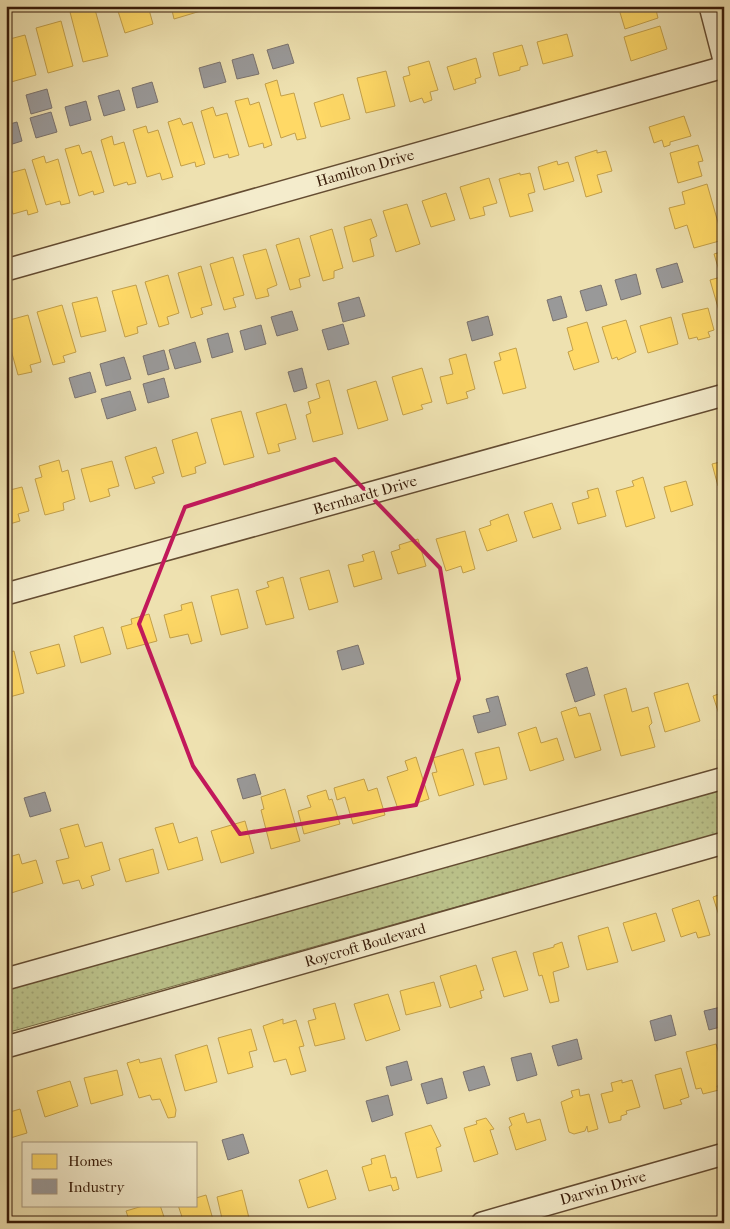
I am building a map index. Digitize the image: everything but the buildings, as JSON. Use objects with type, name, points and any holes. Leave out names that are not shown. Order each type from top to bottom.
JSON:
[{"type":"street","points":[[710,6],[724,60]]},
{"type":"street","name":"Hamilton Drive","points":[[6,270],[724,68]]},
{"type":"street","name":"Bernhardt Drive","points":[[6,594],[724,395]]},
{"type":"street","points":[[6,979],[724,778]]},
{"type":"street","name":"Roycroft Boulevard","points":[[6,1047],[724,843]]},
{"type":"street","name":"Darwin Drive","points":[[482,1223],[724,1154]]},
{"type":"highlighted area","points":[[335,459],[440,568],[459,679],[416,805],[240,834],[193,766],[139,624],[185,507]]},
{"type":"green space","points":[[724,786],[724,832],[6,1033],[6,990]]}]
